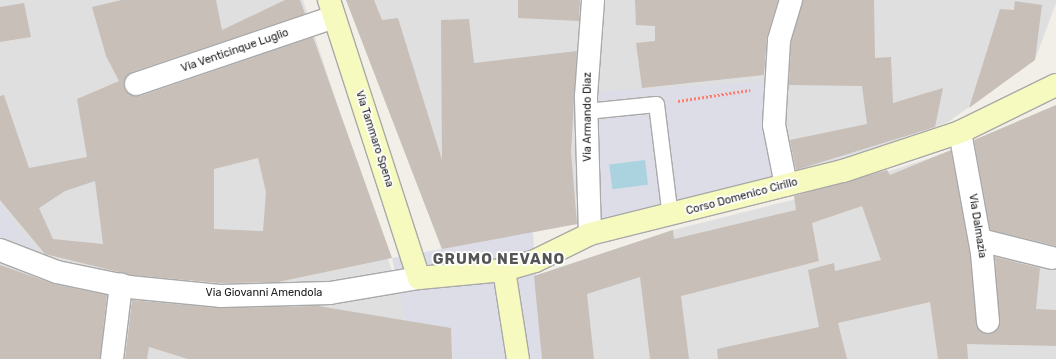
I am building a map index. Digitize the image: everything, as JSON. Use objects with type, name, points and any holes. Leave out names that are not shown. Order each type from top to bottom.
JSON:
[{"type":"street","name":"Via Armando Diaz","points":[[590,234],[586,111],[593,0]]},
{"type":"street","points":[[786,185],[774,125],[778,40],[791,0]]},
{"type":"street","name":"Via Venticinque Luglio","points":[[136,84],[331,9]]},
{"type":"street","name":"Via Tammaro Spena","points":[[331,9],[419,278]]},
{"type":"street","name":"Corso Domenico Cirillo","points":[[419,278],[504,270],[535,261],[590,234],[670,216],[786,185],[960,132],[1056,84]]},
{"type":"street","name":"Via Dalmazia","points":[[960,132],[980,240],[988,322]]},
{"type":"street","points":[[980,240],[1052,258]]},
{"type":"street","name":"Via Giovanni Amendola","points":[[0,250],[57,272],[121,285],[220,296],[330,293],[419,278]]},
{"type":"street","points":[[504,270],[518,359]]},
{"type":"street","name":"Via Giovanni Amendola","points":[[330,293],[359,299],[427,290],[453,275]]},
{"type":"street","points":[[112,359],[121,285]]},
{"type":"lane","points":[[586,111],[656,104],[670,216]]},
{"type":"path","points":[[656,104],[758,89]]},
{"type":"shaded area","points":[[0,0],[303,0],[407,317],[455,324],[456,359],[0,359]]},
{"type":"shaded area","points":[[346,0],[1056,0],[1056,3],[1035,60],[948,122],[829,165],[578,224],[442,249]]},
{"type":"shaded area","points":[[766,81],[774,175],[599,220],[588,92]]},
{"type":"shaded area","points":[[1056,106],[1056,359],[542,359],[534,276],[673,230],[824,192],[955,150]]},
{"type":"shaded area","points":[[0,203],[43,260],[0,264]]},
{"type":"shaded area","points":[[533,232],[542,359],[452,359],[451,328],[405,320],[392,258]]},
{"type":"water","points":[[645,160],[648,185],[612,189],[609,164]]},
{"type":"building","points":[[121,0],[216,0],[222,30],[285,0],[300,0],[305,14],[132,72],[124,81],[124,88],[133,96],[140,96],[313,37],[392,258],[278,282],[220,283],[131,275],[45,254],[0,200],[0,96],[4,95],[29,168],[87,157],[77,99],[119,81],[106,56],[92,7]],"holes":[[[258,158],[266,192],[263,231],[214,229],[214,169]],[[95,181],[103,244],[53,239],[39,208],[65,191]]]},
{"type":"building","points":[[346,0],[374,0],[382,20],[398,18],[442,160],[441,20],[469,19],[474,63],[577,51],[571,152],[577,224],[442,249]]},
{"type":"building","points":[[518,0],[580,0],[579,21],[518,18]]},
{"type":"building","points":[[635,0],[778,0],[767,37],[764,75],[642,88],[636,43],[655,41],[655,26],[636,25]]},
{"type":"building","points":[[803,0],[874,0],[875,58],[891,57],[893,103],[943,88],[935,127],[796,170],[790,140],[867,124],[862,86],[789,85],[791,42]]},
{"type":"building","points":[[1015,1],[1042,5],[1035,60],[969,108],[1000,9],[1014,10]]},
{"type":"building","points":[[24,3],[31,37],[0,42],[0,7]]},
{"type":"building","points":[[1056,105],[1056,246],[990,230],[974,140]]},
{"type":"building","points":[[951,150],[970,255],[978,329],[989,334],[999,327],[995,257],[1040,268],[1036,309],[1056,310],[1056,346],[967,344],[968,359],[938,359],[930,302],[838,323],[847,359],[718,359],[717,349],[819,327],[808,270],[834,263],[835,271],[881,260],[862,206],[812,223],[819,261],[681,296],[689,359],[650,359],[640,277],[587,294],[594,359],[542,359],[534,276],[673,230],[674,239],[796,210],[794,196],[887,170],[890,175]]},
{"type":"building","points":[[0,265],[54,284],[107,295],[100,359],[0,359]]},
{"type":"building","points":[[132,300],[220,308],[318,306],[451,328],[452,359],[188,359],[149,347],[147,359],[125,359]]},
{"type":"district","name":"GRUMO NEVANO","points":[[499,260]]}]
